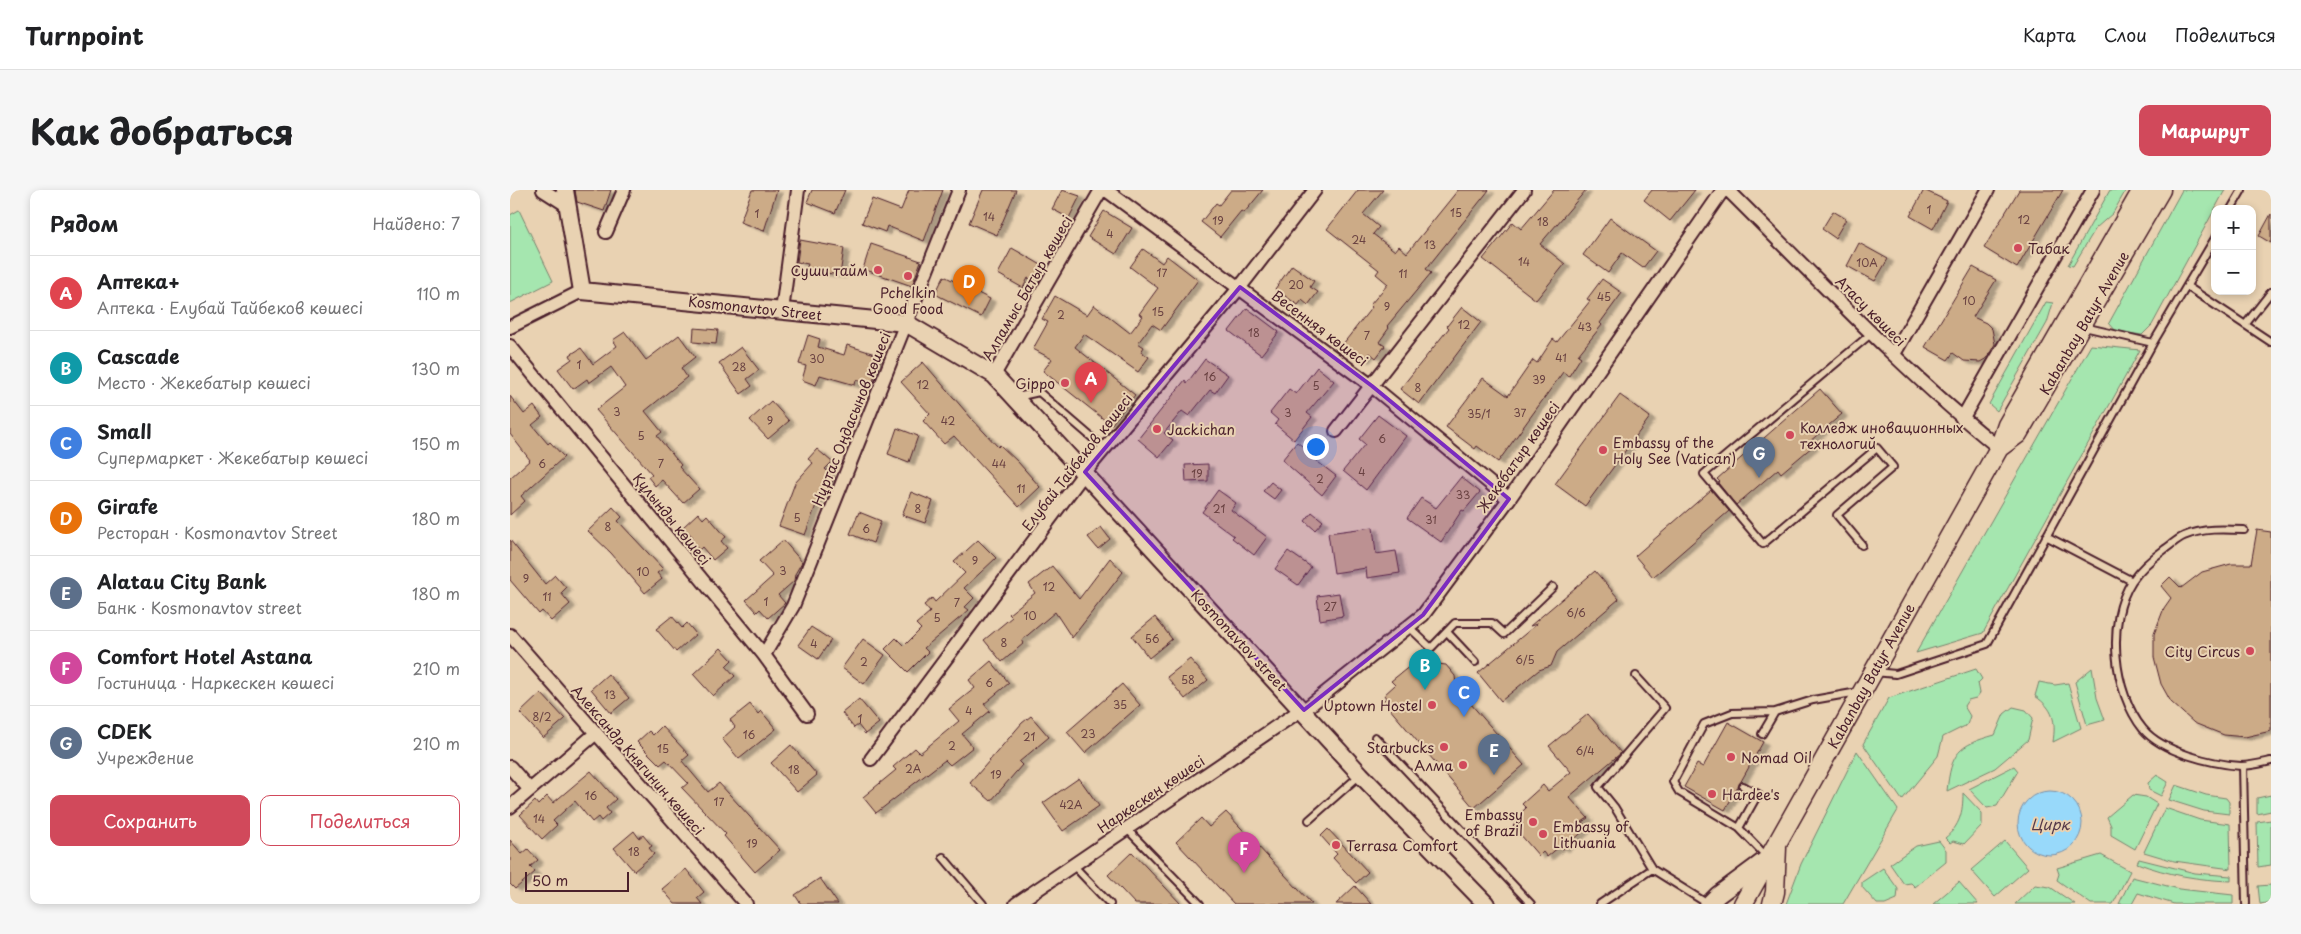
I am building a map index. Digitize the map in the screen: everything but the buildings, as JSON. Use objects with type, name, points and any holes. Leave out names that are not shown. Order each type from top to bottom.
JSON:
[{"type":"main road","name":"Kabanbay Batyr Avenue","points":[[1743,904],[1999,448],[2007,425],[2142,190]]},
{"type":"main road","name":"Kabanbay Batyr Avenue","points":[[1999,448],[2018,434],[2161,190]]},
{"type":"main road","points":[[1772,904],[1777,842]]},
{"type":"street","points":[[544,190],[568,206]]},
{"type":"street","points":[[510,327],[582,291],[565,190]]},
{"type":"street","points":[[606,232],[624,190]]},
{"type":"street","points":[[782,311],[798,190]]},
{"type":"street","name":"Нұртас Оңдасынов көшесі","points":[[764,655],[793,606],[959,190]]},
{"type":"street","name":"Алпамыс Батыр көшесі","points":[[994,375],[1101,190]]},
{"type":"street","name":"Весенняя көшесі","points":[[1106,190],[1372,386],[1509,499]]},
{"type":"street","name":"Елубай Тайбеков көшесі","points":[[871,759],[1085,472],[1240,288],[1315,190]]},
{"type":"street","points":[[1336,431],[1524,190]]},
{"type":"street","name":"Жекебатыр көшесі","points":[[1304,710],[1423,614],[1509,499],[1723,190]]},
{"type":"street","name":"Атасу көшесі","points":[[1728,190],[1962,419],[1999,448]]},
{"type":"street","points":[[1894,354],[1988,190]]},
{"type":"street","points":[[1962,419],[2092,190]]},
{"type":"street","name":"Kosmonavtov Street","points":[[582,291],[906,323],[994,375]]},
{"type":"street","name":"Құлынды көшесі","points":[[510,346],[764,655],[807,714]]},
{"type":"street","name":"Kosmonavtov street","points":[[994,375],[1304,710],[1361,775],[1486,904]]},
{"type":"street","name":"Александр Княгинин көшесі","points":[[510,635],[746,904]]},
{"type":"street","name":"Наркескен көшесі","points":[[1016,904],[1295,714],[1304,710]]},
{"type":"street","points":[[510,807],[595,734]]},
{"type":"street","points":[[510,767],[530,790]]},
{"type":"street","points":[[1708,904],[1768,858]]},
{"type":"lane","points":[[2233,205],[2242,190]]},
{"type":"lane","points":[[1873,672],[1896,674],[1987,644],[2153,343],[2188,287],[2211,245]]},
{"type":"lane","points":[[2188,287],[2271,342]]},
{"type":"lane","points":[[2245,325],[2271,292]]},
{"type":"lane","points":[[2082,326],[2153,343]]},
{"type":"lane","points":[[1862,545],[1837,515],[1893,467],[1877,448],[1763,544],[1704,474],[1872,333]]},
{"type":"lane","points":[[1015,397],[1039,392],[1104,448]]},
{"type":"lane","points":[[2244,530],[2208,529],[2183,536],[2157,556],[2132,581],[2121,609],[2116,637],[2117,666],[2125,698],[2144,730],[2172,749],[2210,761],[2243,766],[2271,761]]},
{"type":"lane","points":[[2046,536],[2132,581]]},
{"type":"lane","points":[[1408,626],[1431,648],[1455,623],[1492,623],[1504,634],[1553,587]]},
{"type":"lane","points":[[1446,632],[1475,662]]},
{"type":"lane","points":[[1636,676],[1665,708],[1598,787],[1615,808],[1652,869],[1708,904]]},
{"type":"lane","points":[[1768,858],[1739,828],[1679,792],[1673,782],[1704,724],[1732,713],[1775,712],[1813,700],[1862,692]]},
{"type":"lane","points":[[1762,734],[1775,712]]},
{"type":"lane","points":[[1376,737],[1531,904]]},
{"type":"lane","points":[[2243,766],[2246,904]]},
{"type":"lane","points":[[1309,820],[1361,775]]},
{"type":"lane","points":[[1739,828],[1758,794],[1743,786]]},
{"type":"lane","points":[[1126,828],[1200,904]]},
{"type":"lane","points":[[943,856],[983,904]]},
{"type":"lane","points":[[1073,865],[1110,904]]},
{"type":"lane","points":[[1600,904],[1652,869]]},
{"type":"highlighted area","points":[[1240,287],[1372,386],[1509,499],[1423,615],[1304,710],[1085,472]]},
{"type":"green space","points":[[2110,190],[2126,190],[2113,213],[2096,228],[2073,266],[2068,265]]},
{"type":"green space","points":[[2182,190],[2225,190],[2217,205],[2211,205],[2211,216],[2152,325],[2142,335],[2116,331],[2109,323]]},
{"type":"green space","points":[[519,210],[553,281],[510,303],[510,215]]},
{"type":"green space","points":[[2046,302],[2053,303],[2047,323],[1997,411],[1989,404]]},
{"type":"green space","points":[[2091,345],[2140,350],[1983,633],[1916,653]]},
{"type":"green space","points":[[2092,668],[2097,698],[2105,720],[2087,725],[2075,682]]},
{"type":"green space","points":[[1976,669],[1982,679],[1978,683],[1980,693],[1976,698],[1968,700],[1964,706],[1970,716],[1967,725],[1943,737],[1938,756],[1902,800],[1863,744],[1889,698]]},
{"type":"green space","points":[[2039,682],[2055,685],[2068,683],[2081,728],[2053,742],[2054,722],[2052,716],[2046,706],[2035,696]]},
{"type":"green space","points":[[2013,707],[2026,710],[2033,718],[2028,740],[1995,768],[1947,791],[1951,768],[1959,752],[1972,743],[1995,735],[2004,714]]},
{"type":"green space","points":[[1857,751],[1898,810],[1843,904],[1786,904],[1801,864]]},
{"type":"green space","points":[[2014,766],[2018,771],[1997,806],[1987,808],[1969,789]]},
{"type":"green space","points":[[2157,775],[2168,782],[2161,796],[2149,790],[2148,783]]},
{"type":"green space","points":[[2176,785],[2206,795],[2226,798],[2229,802],[2229,814],[2204,811],[2169,800]]},
{"type":"green space","points":[[1963,793],[1982,813],[1982,825],[1964,844],[1953,841],[1950,843],[1945,838],[1954,829],[1960,818]]},
{"type":"green space","points":[[2133,795],[2146,797],[2157,804],[2135,849],[2111,835],[2111,826],[2107,817]]},
{"type":"green space","points":[[2271,795],[2271,811],[2257,814],[2257,798]]},
{"type":"green space","points":[[2165,808],[2200,820],[2230,824],[2231,869],[2174,861],[2144,852]]},
{"type":"green space","points":[[2271,820],[2271,865],[2258,867],[2257,822]]},
{"type":"green space","points":[[1939,841],[1946,850],[1946,862],[1915,887],[1911,883],[1904,884],[1890,864],[1916,846]]},
{"type":"green space","points":[[2005,841],[2028,868],[1995,897],[1971,870]]},
{"type":"green space","points":[[2101,855],[2130,871],[2113,904],[2091,904],[2057,880],[2059,874],[2057,868]]},
{"type":"green space","points":[[2139,859],[2195,873],[2231,876],[2231,881],[2172,874],[2137,863]]},
{"type":"green space","points":[[1883,868],[1898,889],[1897,899],[1885,904],[1877,904],[1862,887],[1862,882]]},
{"type":"green space","points":[[2132,877],[2179,889],[2233,895],[2233,904],[2174,904],[2138,893],[2132,904],[2119,904]]},
{"type":"green space","points":[[1959,882],[1978,904],[1933,904]]},
{"type":"green space","points":[[2035,885],[2050,887],[2075,904],[2015,904]]},
{"type":"green space","points":[[2271,885],[2271,902],[2260,904],[2258,886]]},
{"type":"water","name":"Цирк","points":[[2044,791],[2056,791],[2073,800],[2080,811],[2082,823],[2080,835],[2073,846],[2056,855],[2044,855],[2032,850],[2023,841],[2018,829],[2018,817],[2023,805],[2032,796]]},
{"type":"place","name":"Табак","points":[[2018,248]]},
{"type":"place","name":"Суши тайм","points":[[878,270]]},
{"type":"place","name":"Pchelkin Good Food","points":[[908,276]]},
{"type":"place","name":"Girafe","points":[[969,306]]},
{"type":"place","name":"Gippo","points":[[1065,383]]},
{"type":"place","name":"Аптека+","points":[[1091,403]]},
{"type":"place","name":"Jackichan","points":[[1157,429]]},
{"type":"place","name":"Колледж иновационных технологий","points":[[1790,435]]},
{"type":"place","name":"Embassy of the Holy See (Vatican)","points":[[1603,450]]},
{"type":"place","name":"CDEK","points":[[1759,478]]},
{"type":"place","name":"City Circus","points":[[2250,651]]},
{"type":"place","name":"Cascade","points":[[1425,690]]},
{"type":"place","name":"Uptown Hostel","points":[[1432,705]]},
{"type":"place","name":"Small","points":[[1464,717]]},
{"type":"place","name":"Starbucks","points":[[1444,747]]},
{"type":"place","name":"Nomad Oil","points":[[1731,757]]},
{"type":"place","name":"Алма","points":[[1463,765]]},
{"type":"place","name":"Alatau City Bank","points":[[1494,775]]},
{"type":"place","name":"Hardee's","points":[[1712,794]]},
{"type":"place","name":"Embassy of Brazil","points":[[1533,822]]},
{"type":"place","name":"Embassy of Lithuania","points":[[1543,834]]},
{"type":"place","name":"Terrasa Comfort","points":[[1336,845]]},
{"type":"place","name":"Comfort Hotel Astana","points":[[1244,873]]}]
